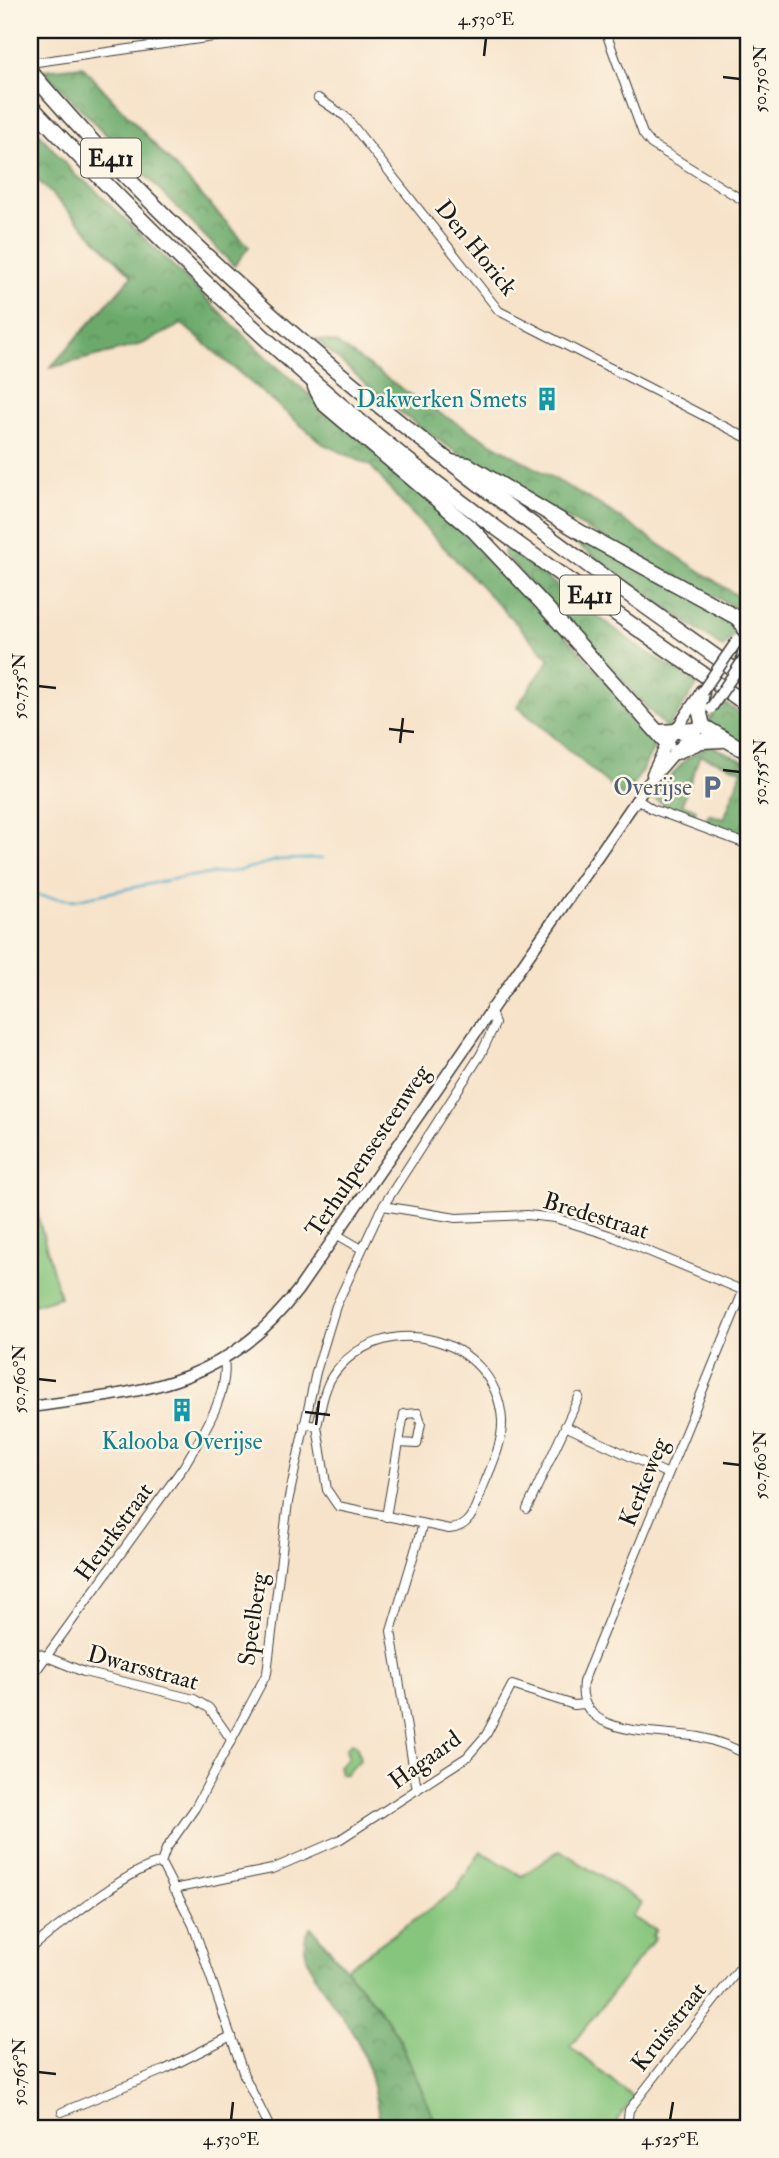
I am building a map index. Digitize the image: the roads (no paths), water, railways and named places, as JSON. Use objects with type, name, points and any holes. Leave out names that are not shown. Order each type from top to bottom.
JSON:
[{"type":"highway","name":"E411","points":[[30,71],[152,202],[256,302],[444,460],[562,549],[749,680]]},
{"type":"highway","name":"E411","points":[[30,105],[180,260],[311,379],[433,480],[749,706]]},
{"type":"highway","points":[[311,379],[324,404],[474,531],[669,740],[726,741]]},
{"type":"highway","points":[[444,460],[468,465],[736,617],[747,630],[747,655]]},
{"type":"highway","points":[[401,469],[433,480]]},
{"type":"highway","points":[[720,609],[749,609]]},
{"type":"highway","points":[[669,740],[698,719],[702,692]]},
{"type":"highway","points":[[698,719],[712,733],[749,753]]},
{"type":"main road","points":[[702,692],[747,630]]},
{"type":"main road","name":"Terhulpensesteenweg","points":[[30,1407],[157,1387],[183,1379],[224,1359],[274,1320],[646,786],[669,740],[698,719],[747,655]]},
{"type":"street","points":[[30,63],[258,30]]},
{"type":"street","points":[[605,30],[643,134],[651,144],[749,204]]},
{"type":"street","name":"Den Horick","points":[[318,98],[346,117],[499,311],[749,439]]},
{"type":"street","points":[[637,799],[652,809],[749,845]]},
{"type":"street","name":"Speelberg","points":[[161,1863],[166,1849],[195,1808],[232,1741],[260,1689],[272,1657],[282,1539],[307,1410],[336,1306],[360,1248],[383,1206],[481,1054],[495,1024],[490,1008]]},
{"type":"street","name":"Bredestraat","points":[[383,1206],[456,1218],[527,1214],[555,1218],[609,1235],[747,1292]]},
{"type":"street","points":[[336,1234],[360,1248]]},
{"type":"street","name":"Kerkeweg","points":[[584,1704],[583,1682],[668,1474],[747,1292],[749,1277]]},
{"type":"street","points":[[401,1336],[435,1339],[470,1357],[484,1372],[499,1404],[502,1420],[494,1462],[467,1523],[449,1529],[347,1509],[332,1500],[327,1490],[320,1456],[317,1426],[320,1413],[334,1374],[356,1353],[385,1340],[401,1336]]},
{"type":"street","name":"Heurkstraat","points":[[30,1679],[184,1466],[199,1440],[222,1387],[224,1359]]},
{"type":"street","points":[[527,1509],[579,1397]]},
{"type":"street","points":[[307,1410],[320,1413]]},
{"type":"street","points":[[304,1424],[317,1426]]},
{"type":"street","points":[[565,1426],[668,1474]]},
{"type":"street","points":[[386,1517],[399,1443]]},
{"type":"street","points":[[417,1790],[391,1631],[423,1524]]},
{"type":"street","name":"Dwarsstraat","points":[[30,1650],[84,1672],[194,1699],[209,1708],[232,1741]]},
{"type":"street","name":"Hagaard","points":[[173,1889],[283,1865],[339,1840],[458,1764],[477,1747],[495,1722],[512,1685],[574,1705],[584,1704],[590,1713],[615,1727],[698,1737],[735,1748],[749,1756]]},
{"type":"street","points":[[30,1949],[61,1924],[144,1868],[161,1863],[193,1925],[249,2088],[270,2128]]},
{"type":"street","name":"Kruisstraat","points":[[627,2126],[629,2110],[749,1956]]},
{"type":"street","points":[[62,2112],[166,2069],[230,2036]]},
{"type":"waterway","points":[[30,895],[74,900],[183,877],[238,871],[278,860],[323,858]]},
{"type":"place","name":"Dakwerken Smets","points":[[547,399]]},
{"type":"place","name":"Overijse","points":[[712,787]]},
{"type":"place","name":"Kalooba Overijse","points":[[182,1410]]}]
